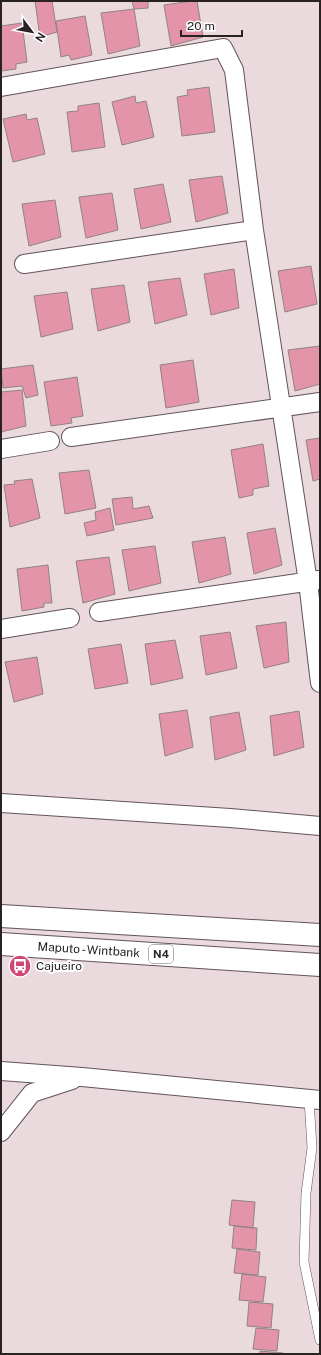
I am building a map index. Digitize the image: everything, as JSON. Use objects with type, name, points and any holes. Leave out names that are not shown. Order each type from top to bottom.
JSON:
[{"type":"highway","points":[[1,916],[320,934]]},
{"type":"highway","name":"Maputo - Wintbank","points":[[1,944],[320,965]]},
{"type":"street","points":[[1,87],[223,48],[234,70],[254,230],[281,408],[314,581],[320,683]]},
{"type":"street","points":[[24,264],[254,230]]},
{"type":"street","points":[[71,437],[320,402]]},
{"type":"street","points":[[1,449],[50,441]]},
{"type":"street","points":[[99,612],[314,581]]},
{"type":"street","points":[[1,629],[70,618]]},
{"type":"street","points":[[1,803],[230,818],[320,826]]},
{"type":"street","points":[[1,1071],[82,1077],[315,1100]]},
{"type":"street","points":[[1,1132],[32,1093],[82,1077]]},
{"type":"lane","points":[[315,1100],[312,1148],[306,1193],[304,1262],[320,1340]]},
{"type":"building","points":[[35,1],[52,1],[57,32],[40,37]]},
{"type":"building","points":[[132,1],[148,1],[148,8],[134,9]]},
{"type":"building","points":[[197,1],[203,37],[171,46],[164,5]]},
{"type":"building","points":[[134,9],[140,46],[108,54],[101,13]]},
{"type":"building","points":[[85,16],[92,55],[71,60],[69,55],[61,57],[56,21]]},
{"type":"building","points":[[22,23],[27,62],[16,64],[16,69],[1,71],[1,26]]},
{"type":"building","points":[[209,87],[215,132],[182,136],[177,97],[188,95],[187,90]]},
{"type":"building","points":[[135,96],[136,103],[146,101],[154,137],[122,145],[112,102]]},
{"type":"building","points":[[99,103],[105,147],[72,152],[67,112],[78,111],[78,106]]},
{"type":"building","points":[[26,114],[27,120],[37,118],[45,154],[13,162],[3,119]]},
{"type":"building","points":[[222,176],[228,213],[196,222],[189,180]]},
{"type":"building","points":[[163,184],[171,222],[141,229],[134,189]]},
{"type":"building","points":[[112,193],[118,230],[86,238],[79,197]]},
{"type":"building","points":[[55,200],[61,237],[29,246],[22,204]]},
{"type":"building","points":[[311,266],[317,304],[285,312],[278,271]]},
{"type":"building","points":[[234,269],[239,308],[211,315],[204,274]]},
{"type":"building","points":[[180,278],[187,315],[155,324],[148,282]]},
{"type":"building","points":[[124,285],[130,322],[98,331],[91,289]]},
{"type":"building","points":[[67,292],[73,329],[41,337],[34,296]]},
{"type":"building","points":[[320,346],[320,384],[295,391],[288,350]]},
{"type":"building","points":[[193,360],[199,402],[166,408],[160,365]]},
{"type":"building","points":[[33,365],[38,395],[26,398],[22,386],[3,388],[1,369]]},
{"type":"building","points":[[77,377],[83,416],[71,418],[72,423],[51,426],[44,382]]},
{"type":"building","points":[[22,390],[26,426],[1,432],[1,392]]},
{"type":"building","points":[[320,438],[320,479],[313,481],[306,440]]},
{"type":"building","points":[[263,444],[269,486],[253,489],[253,495],[239,498],[231,450]]},
{"type":"building","points":[[89,470],[96,508],[65,514],[59,473]]},
{"type":"building","points":[[32,479],[40,518],[10,527],[4,485],[15,484],[14,481]]},
{"type":"building","points":[[132,497],[133,509],[149,506],[153,518],[116,525],[112,499]]},
{"type":"building","points":[[110,508],[114,530],[87,536],[84,523],[96,520],[95,512]]},
{"type":"building","points":[[275,528],[282,565],[254,574],[247,533]]},
{"type":"building","points":[[225,537],[231,574],[199,583],[192,542]]},
{"type":"building","points":[[155,546],[161,583],[129,591],[122,550]]},
{"type":"building","points":[[109,557],[115,594],[83,603],[76,561]]},
{"type":"building","points":[[48,565],[52,603],[44,603],[44,607],[22,611],[17,569]]},
{"type":"building","points":[[286,622],[289,662],[264,668],[256,626]]},
{"type":"building","points":[[230,632],[237,668],[206,675],[200,636]]},
{"type":"building","points":[[175,640],[183,678],[151,685],[145,644]]},
{"type":"building","points":[[121,644],[128,683],[95,689],[88,649]]},
{"type":"building","points":[[37,657],[43,694],[14,702],[5,662]]},
{"type":"building","points":[[187,710],[193,747],[165,756],[159,714]]},
{"type":"building","points":[[299,711],[304,747],[274,756],[270,716]]},
{"type":"building","points":[[239,712],[246,750],[215,760],[210,717]]},
{"type":"building","points":[[232,1200],[255,1202],[253,1228],[229,1225]]},
{"type":"building","points":[[234,1226],[257,1228],[256,1250],[232,1248]]},
{"type":"building","points":[[237,1249],[260,1252],[258,1275],[234,1273]]},
{"type":"building","points":[[242,1274],[266,1277],[263,1302],[239,1300]]},
{"type":"building","points":[[249,1302],[273,1304],[271,1328],[247,1326]]},
{"type":"building","points":[[256,1328],[279,1330],[277,1351],[253,1349]]},
{"type":"building","points":[[260,1351],[283,1353],[283,1354],[260,1354]]},
{"type":"place","name":"Cajueiro","points":[[20,966]]}]
